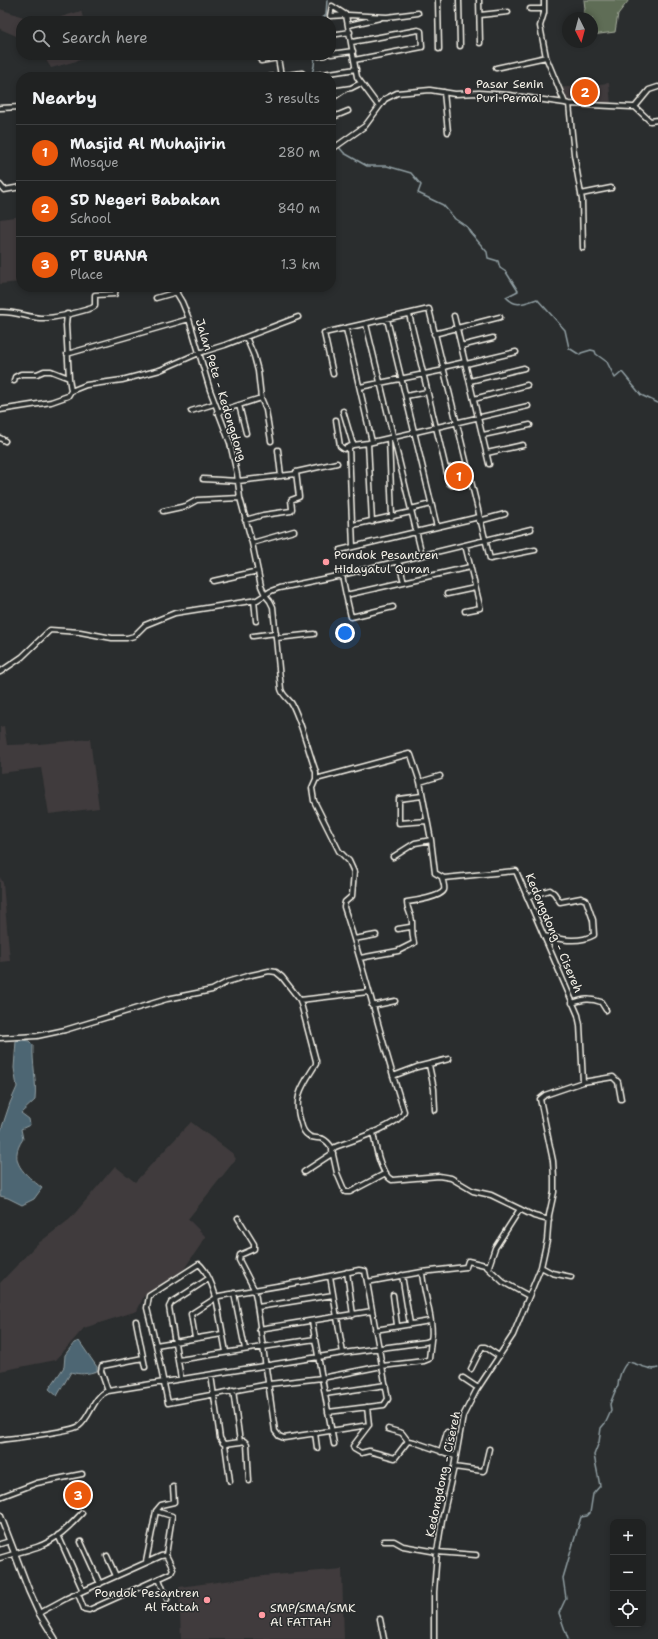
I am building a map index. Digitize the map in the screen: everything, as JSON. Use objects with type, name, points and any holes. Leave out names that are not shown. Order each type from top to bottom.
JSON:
[{"type":"street","points":[[438,0],[438,49]]},
{"type":"street","points":[[459,0],[460,46]]},
{"type":"street","points":[[479,0],[480,43]]},
{"type":"street","points":[[544,0],[544,9],[540,26],[546,57],[567,104],[581,194],[583,248]]},
{"type":"street","points":[[530,9],[544,9]]},
{"type":"street","points":[[480,15],[508,12]]},
{"type":"street","points":[[349,25],[387,17],[418,13]]},
{"type":"street","points":[[379,107],[357,77],[347,15],[387,17]]},
{"type":"street","points":[[352,42],[418,30],[420,31],[423,46],[421,48],[354,60]]},
{"type":"street","points":[[336,35],[350,32]]},
{"type":"street","points":[[336,53],[353,51]]},
{"type":"street","points":[[496,68],[546,57]]},
{"type":"street","points":[[278,60],[280,72]]},
{"type":"street","points":[[333,72],[356,68]]},
{"type":"street","points":[[336,90],[345,89],[361,83]]},
{"type":"street","points":[[635,107],[649,90],[658,87]]},
{"type":"street","points":[[336,95],[345,89]]},
{"type":"street","points":[[336,146],[365,126],[385,100],[397,93],[430,90],[455,94],[479,93],[509,95],[567,104],[635,107],[649,120],[658,120]]},
{"type":"street","points":[[444,92],[448,132]]},
{"type":"street","points":[[0,108],[16,107]]},
{"type":"street","points":[[336,116],[348,111]]},
{"type":"street","points":[[0,185],[4,190],[16,188]]},
{"type":"street","points":[[581,194],[611,188]]},
{"type":"street","points":[[0,312],[12,311],[40,318],[55,317],[93,308],[95,306],[95,295],[115,294],[115,292]]},
{"type":"street","points":[[156,298],[177,292]]},
{"type":"street","name":"Jalan Pete - Kedongdong","points":[[177,292],[189,319],[214,404],[230,443],[245,520],[265,595]]},
{"type":"street","points":[[333,374],[323,335],[429,309],[490,560],[535,550]]},
{"type":"street","points":[[67,314],[67,354],[71,391]]},
{"type":"street","points":[[409,314],[446,470],[452,485],[470,482]]},
{"type":"street","points":[[454,316],[489,464]]},
{"type":"street","points":[[0,410],[51,402],[68,396],[71,391],[86,385],[129,379],[160,370],[199,353],[225,345],[298,317]]},
{"type":"street","points":[[434,334],[500,317]]},
{"type":"street","points":[[67,354],[189,319]]},
{"type":"street","points":[[387,319],[437,527]]},
{"type":"street","points":[[366,324],[381,383],[391,438],[422,555]]},
{"type":"street","points":[[346,329],[360,387],[370,443],[372,522]]},
{"type":"street","points":[[246,337],[254,356],[258,371],[261,398],[266,410],[271,441]]},
{"type":"street","points":[[461,346],[493,338]]},
{"type":"street","points":[[360,387],[516,352]]},
{"type":"street","points":[[470,381],[524,368]]},
{"type":"street","points":[[14,381],[15,377],[21,374],[37,374],[44,371],[53,371],[69,378]]},
{"type":"street","points":[[474,399],[527,384]]},
{"type":"street","points":[[406,396],[427,392]]},
{"type":"street","points":[[217,412],[261,398]]},
{"type":"street","points":[[191,411],[214,404]]},
{"type":"street","points":[[239,405],[246,433]]},
{"type":"street","points":[[336,420],[340,446],[344,449],[351,446],[370,443],[528,406]]},
{"type":"street","points":[[343,411],[351,446],[353,547]]},
{"type":"street","points":[[483,435],[530,424]]},
{"type":"street","points":[[0,438],[5,441]]},
{"type":"street","points":[[391,438],[392,517]]},
{"type":"street","points":[[487,453],[523,446]]},
{"type":"street","points":[[278,450],[281,476]]},
{"type":"street","points":[[203,479],[238,481],[281,476],[296,474],[298,471],[337,463]]},
{"type":"street","points":[[446,470],[466,464]]},
{"type":"street","points":[[245,520],[292,510],[291,500],[299,497],[296,474]]},
{"type":"street","points":[[163,510],[186,506],[198,500],[240,498]]},
{"type":"street","points":[[353,525],[392,517],[431,504]]},
{"type":"street","points":[[340,550],[437,527],[506,514]]},
{"type":"street","points":[[0,672],[22,657],[50,630],[80,632],[112,638],[127,638],[134,636],[145,625],[175,613],[254,600],[279,588],[342,575],[398,560],[531,529]]},
{"type":"street","points":[[252,543],[294,531]]},
{"type":"street","points":[[465,545],[480,607],[466,611]]},
{"type":"street","points":[[398,560],[404,582]]},
{"type":"street","points":[[346,595],[470,567]]},
{"type":"street","points":[[213,581],[258,571]]},
{"type":"street","points":[[342,575],[350,617],[393,607]]},
{"type":"street","points":[[448,594],[475,588]]},
{"type":"street","points":[[265,595],[273,607],[277,635],[281,689],[283,695],[293,705],[302,727],[316,772],[316,779],[312,788],[314,801],[339,851],[349,861],[354,872],[352,896],[345,902],[344,907],[404,1111],[400,1119],[373,1132],[332,1148]]},
{"type":"street","points":[[254,600],[256,621]]},
{"type":"street","points":[[253,636],[314,634]]},
{"type":"street","points":[[316,779],[409,754],[412,756],[420,782],[431,840],[435,872],[442,878],[444,888],[442,892],[436,896],[408,902],[407,908],[412,922],[410,927],[414,943],[404,949],[360,958]]},
{"type":"street","points":[[420,782],[440,776]]},
{"type":"street","points":[[422,796],[399,799],[399,823],[427,822]]},
{"type":"street","points":[[392,856],[415,843],[431,840]]},
{"type":"street","name":"Kedongdong - Cisereh","points":[[434,1639],[434,1592],[437,1552],[463,1416],[478,1388],[513,1335],[541,1266],[547,1240],[554,1192],[553,1161],[540,1099],[545,1095],[583,1082],[580,1025],[516,871],[442,878]]},
{"type":"street","points":[[527,896],[550,890],[560,902],[581,898],[586,900],[593,920],[594,935],[582,939],[566,941],[544,936]]},
{"type":"street","points":[[398,929],[410,927]]},
{"type":"street","points":[[354,939],[376,935]]},
{"type":"street","points":[[0,1038],[37,1036],[65,1030],[167,999],[212,990],[227,982],[269,971],[276,972],[282,977],[300,1000],[316,1064],[297,1101],[297,1113],[302,1128],[306,1135],[323,1139],[332,1148],[344,1192],[348,1193],[386,1173]]},
{"type":"street","points":[[300,1000],[368,992]]},
{"type":"street","points":[[572,1003],[591,999],[601,1002],[606,1010]]},
{"type":"street","points":[[372,1006],[395,1001]]},
{"type":"street","points":[[393,1076],[449,1059]]},
{"type":"street","points":[[429,1065],[434,1089],[435,1110]]},
{"type":"street","points":[[583,1082],[613,1077],[618,1082],[621,1098]]},
{"type":"street","points":[[373,1132],[379,1158],[388,1178],[392,1180],[439,1176],[451,1178],[473,1191],[491,1195],[520,1209],[549,1220]]},
{"type":"street","points":[[304,1172],[333,1153]]},
{"type":"street","points":[[487,1267],[489,1266],[495,1248],[520,1209]]},
{"type":"street","points":[[238,1218],[254,1244],[254,1248],[240,1255],[239,1258],[254,1289],[258,1307],[259,1329],[269,1384],[275,1432],[284,1438],[369,1425]]},
{"type":"street","points":[[367,1282],[402,1274],[466,1267],[468,1261],[487,1267],[503,1282],[529,1296]]},
{"type":"street","points":[[226,1352],[216,1297],[200,1264],[149,1296],[147,1308],[168,1403],[269,1384],[322,1378],[382,1366],[427,1360],[430,1355],[430,1321],[422,1272]]},
{"type":"street","points":[[541,1266],[552,1273],[571,1277]]},
{"type":"street","points":[[195,1338],[191,1314],[216,1297],[364,1270],[388,1399],[384,1405],[328,1412]]},
{"type":"street","points":[[347,1272],[353,1315]]},
{"type":"street","points":[[402,1274],[410,1324]]},
{"type":"street","points":[[330,1276],[343,1353]]},
{"type":"street","points":[[180,1379],[169,1305],[208,1279]]},
{"type":"street","points":[[234,1293],[245,1349]]},
{"type":"street","points":[[258,1307],[333,1295]]},
{"type":"street","points":[[393,1295],[397,1325]]},
{"type":"street","points":[[259,1329],[372,1311]]},
{"type":"street","points":[[312,1321],[328,1412],[333,1430],[334,1444]]},
{"type":"street","points":[[376,1330],[397,1325],[430,1321]]},
{"type":"street","points":[[136,1322],[145,1367]]},
{"type":"street","points":[[156,1345],[222,1334]]},
{"type":"street","points":[[178,1360],[315,1339]]},
{"type":"street","points":[[0,1440],[65,1430],[80,1426],[93,1408],[98,1397],[108,1391],[431,1340]]},
{"type":"street","points":[[471,1369],[482,1347],[485,1347],[499,1356]]},
{"type":"street","points":[[108,1391],[101,1372],[102,1366],[143,1358]]},
{"type":"street","points":[[211,1375],[220,1438],[225,1444],[230,1481]]},
{"type":"street","points":[[463,1378],[478,1388]]},
{"type":"street","points":[[325,1394],[386,1385]]},
{"type":"street","points":[[233,1390],[240,1442]]},
{"type":"street","points":[[367,1407],[369,1425],[353,1446],[354,1449],[359,1452],[373,1452],[396,1458],[408,1441]]},
{"type":"street","points":[[388,1429],[402,1433],[408,1441],[455,1456]]},
{"type":"street","points":[[441,1452],[447,1432]]},
{"type":"street","points":[[315,1433],[317,1448]]},
{"type":"street","points":[[225,1444],[244,1441],[247,1444],[249,1481]]},
{"type":"street","points":[[454,1468],[483,1471],[489,1449]]},
{"type":"street","points":[[0,1497],[36,1483],[82,1474]]},
{"type":"street","points":[[146,1562],[156,1511],[161,1505],[174,1502],[173,1487]]},
{"type":"street","points":[[78,1594],[84,1609],[90,1610],[172,1573],[173,1571],[166,1555],[172,1516],[156,1511]]},
{"type":"street","points":[[0,1558],[37,1547],[58,1535],[71,1525],[82,1513]]},
{"type":"street","points":[[0,1515],[39,1613],[55,1639]]},
{"type":"street","points":[[58,1535],[83,1591]]},
{"type":"street","points":[[0,1544],[10,1541]]},
{"type":"street","points":[[384,1541],[437,1552],[476,1555]]},
{"type":"street","points":[[81,1542],[100,1584]]},
{"type":"street","points":[[39,1613],[146,1562],[166,1555]]},
{"type":"street","points":[[107,1556],[116,1576]]},
{"type":"street","points":[[159,1579],[167,1599]]},
{"type":"street","points":[[380,1619],[384,1639]]},
{"type":"shaded area","points":[[0,9],[20,16],[16,16],[16,36],[0,29]]},
{"type":"shaded area","points":[[81,11],[82,16],[64,16]]},
{"type":"shaded area","points":[[46,60],[80,60],[51,68]]},
{"type":"shaded area","points":[[609,83],[611,105],[569,104],[557,88]]},
{"type":"shaded area","points":[[16,217],[16,282],[0,284],[0,219]]},
{"type":"shaded area","points":[[4,726],[7,745],[39,744],[90,739],[99,808],[49,814],[41,768],[0,773],[0,727]]},
{"type":"shaded area","points":[[0,877],[3,883],[10,961],[0,962]]},
{"type":"shaded area","points":[[191,1122],[232,1153],[236,1159],[188,1219],[206,1237],[184,1269],[144,1296],[137,1311],[84,1328],[56,1360],[0,1371],[0,1283],[36,1245],[70,1219],[115,1166],[135,1182]]},
{"type":"shaded area","name":"SMP/SMA/SMK Al FATTAH","points":[[342,1569],[344,1639],[181,1639],[179,1587],[263,1576]]},
{"type":"green space","points":[[584,0],[629,0],[618,14],[615,32],[598,34],[598,12],[584,12],[585,9]]},
{"type":"water","points":[[16,1041],[29,1041],[33,1045],[35,1100],[21,1113],[29,1119],[30,1125],[21,1129],[23,1139],[17,1154],[17,1161],[24,1172],[42,1188],[34,1199],[22,1205],[0,1196],[0,1133],[17,1087],[14,1068]]},
{"type":"water","points":[[79,1341],[97,1367],[97,1371],[84,1374],[71,1372],[57,1396],[49,1389],[64,1367],[65,1355],[74,1343]]},
{"type":"waterway","points":[[325,16],[327,0]]},
{"type":"waterway","points":[[312,72],[315,60]]},
{"type":"waterway","points":[[338,146],[344,153],[367,166],[387,166],[411,173],[421,185],[418,193],[443,205],[455,219],[467,227],[487,252],[488,258],[498,261],[500,268],[506,272],[518,291],[506,297],[513,303],[517,304],[537,299],[565,330],[569,348],[580,355],[581,353],[591,350],[595,351],[596,354],[607,362],[615,378],[622,372],[641,395],[658,403]]},
{"type":"waterway","points":[[568,1639],[559,1613],[566,1598],[563,1578],[581,1517],[587,1516],[590,1513],[593,1494],[600,1486],[594,1455],[599,1442],[601,1428],[606,1422],[611,1411],[610,1404],[618,1386],[621,1373],[626,1364],[628,1362],[652,1369],[658,1368]]},
{"type":"place","name":"Pasar Senin Puri Permai","points":[[468,91]]},
{"type":"place","name":"SD Negeri Babakan","points":[[585,92]]},
{"type":"place","name":"Masjid Al Muhajirin","points":[[459,476]]},
{"type":"place","name":"Pondok Pesantren Hidayatul Quran","points":[[326,562]]},
{"type":"place","name":"PT BUANA","points":[[78,1495]]},
{"type":"place","name":"Pondok Pesantren Al Fattah","points":[[207,1600]]},
{"type":"place","name":"SMP/SMA/SMK Al FATTAH","points":[[262,1615]]}]
